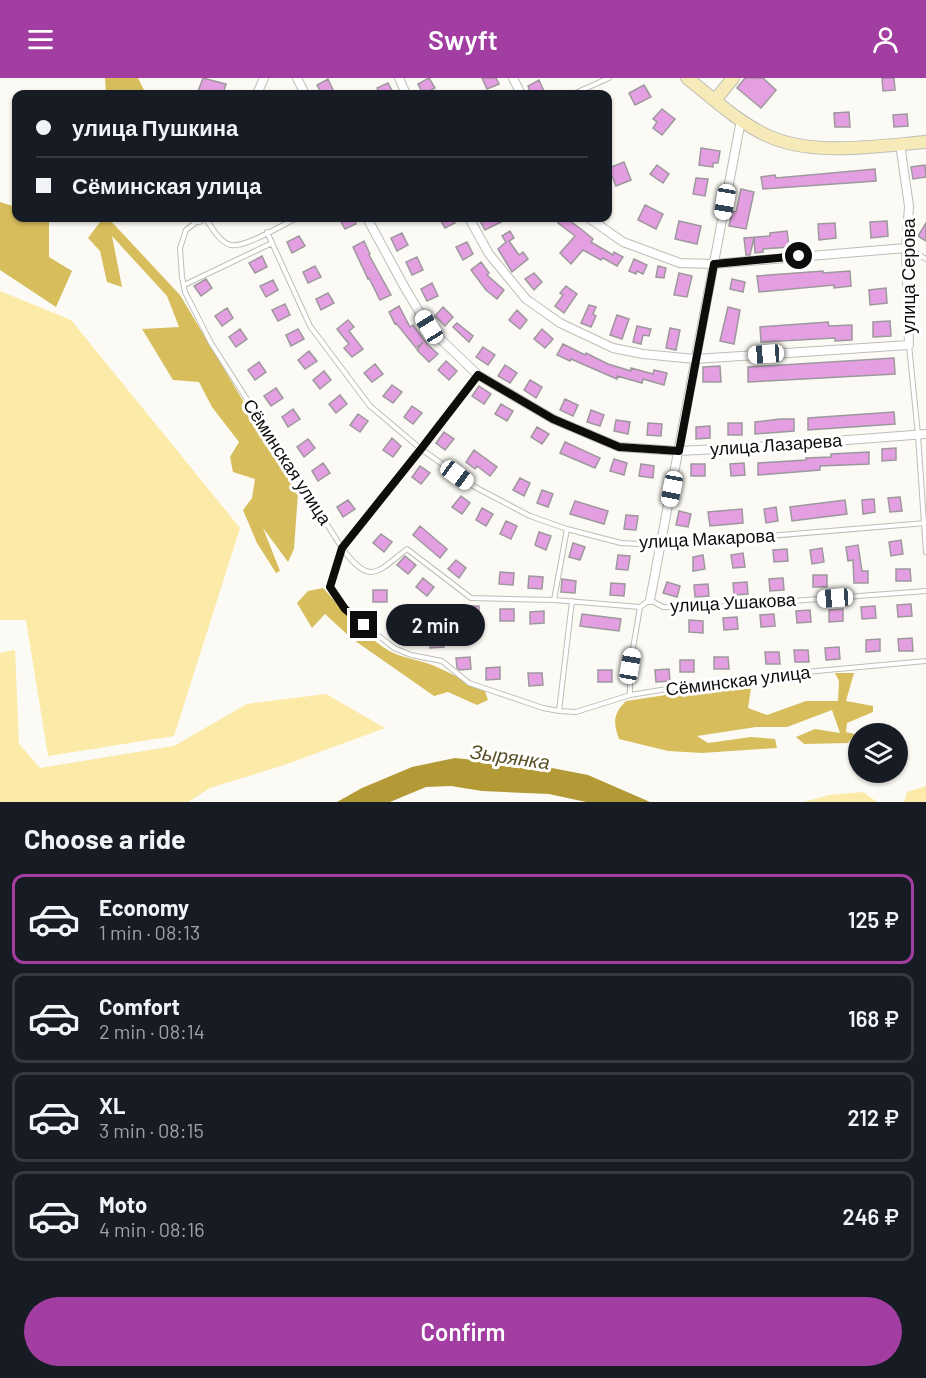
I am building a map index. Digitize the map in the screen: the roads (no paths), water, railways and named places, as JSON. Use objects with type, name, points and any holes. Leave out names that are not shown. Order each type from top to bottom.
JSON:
[{"type":"street","points":[[687,78],[702,83],[716,99],[741,120],[765,135],[790,144],[830,148],[926,142]]},
{"type":"street","points":[[716,99],[733,78]]},
{"type":"street","points":[[650,600],[741,120]]},
{"type":"street","name":"улица Серова","points":[[900,144],[909,206],[906,248],[909,345]]},
{"type":"street","name":"улица Лазарева","points":[[368,222],[429,327],[478,375],[553,419],[619,447],[679,451],[922,434]]},
{"type":"street","points":[[471,222],[489,254],[526,299],[560,323],[613,348],[643,354],[695,359],[909,345]]},
{"type":"street","points":[[594,222],[622,242],[680,263],[714,264],[906,248]]},
{"type":"lane","points":[[582,90],[609,78]]},
{"type":"lane","name":"Сёминская улица","points":[[197,222],[186,230],[180,248],[184,285],[211,343],[342,548],[330,587],[345,609],[394,648],[411,655],[442,661],[469,683],[543,708],[576,712],[630,695],[729,680],[926,661]]},
{"type":"lane","points":[[206,222],[219,237],[231,245],[243,244],[288,222]]},
{"type":"lane","name":"улица Макарова","points":[[267,232],[310,326],[370,406],[421,449],[475,488],[530,516],[567,530],[621,543],[661,545],[925,523]]},
{"type":"lane","points":[[184,285],[272,243]]},
{"type":"lane","points":[[906,248],[926,259]]},
{"type":"lane","name":"улица Серова","points":[[909,345],[922,434],[926,552]]},
{"type":"lane","points":[[478,375],[342,548],[354,564],[365,571],[380,571],[407,549],[471,598],[554,600],[640,607],[650,600]]},
{"type":"lane","points":[[554,600],[567,530]]},
{"type":"lane","name":"улица Ушакова","points":[[650,600],[663,607],[699,608],[926,591]]},
{"type":"lane","points":[[559,711],[572,601]]},
{"type":"lane","points":[[630,695],[630,666],[640,607]]},
{"type":"water label","name":"Зырянка","points":[[510,757]]}]
